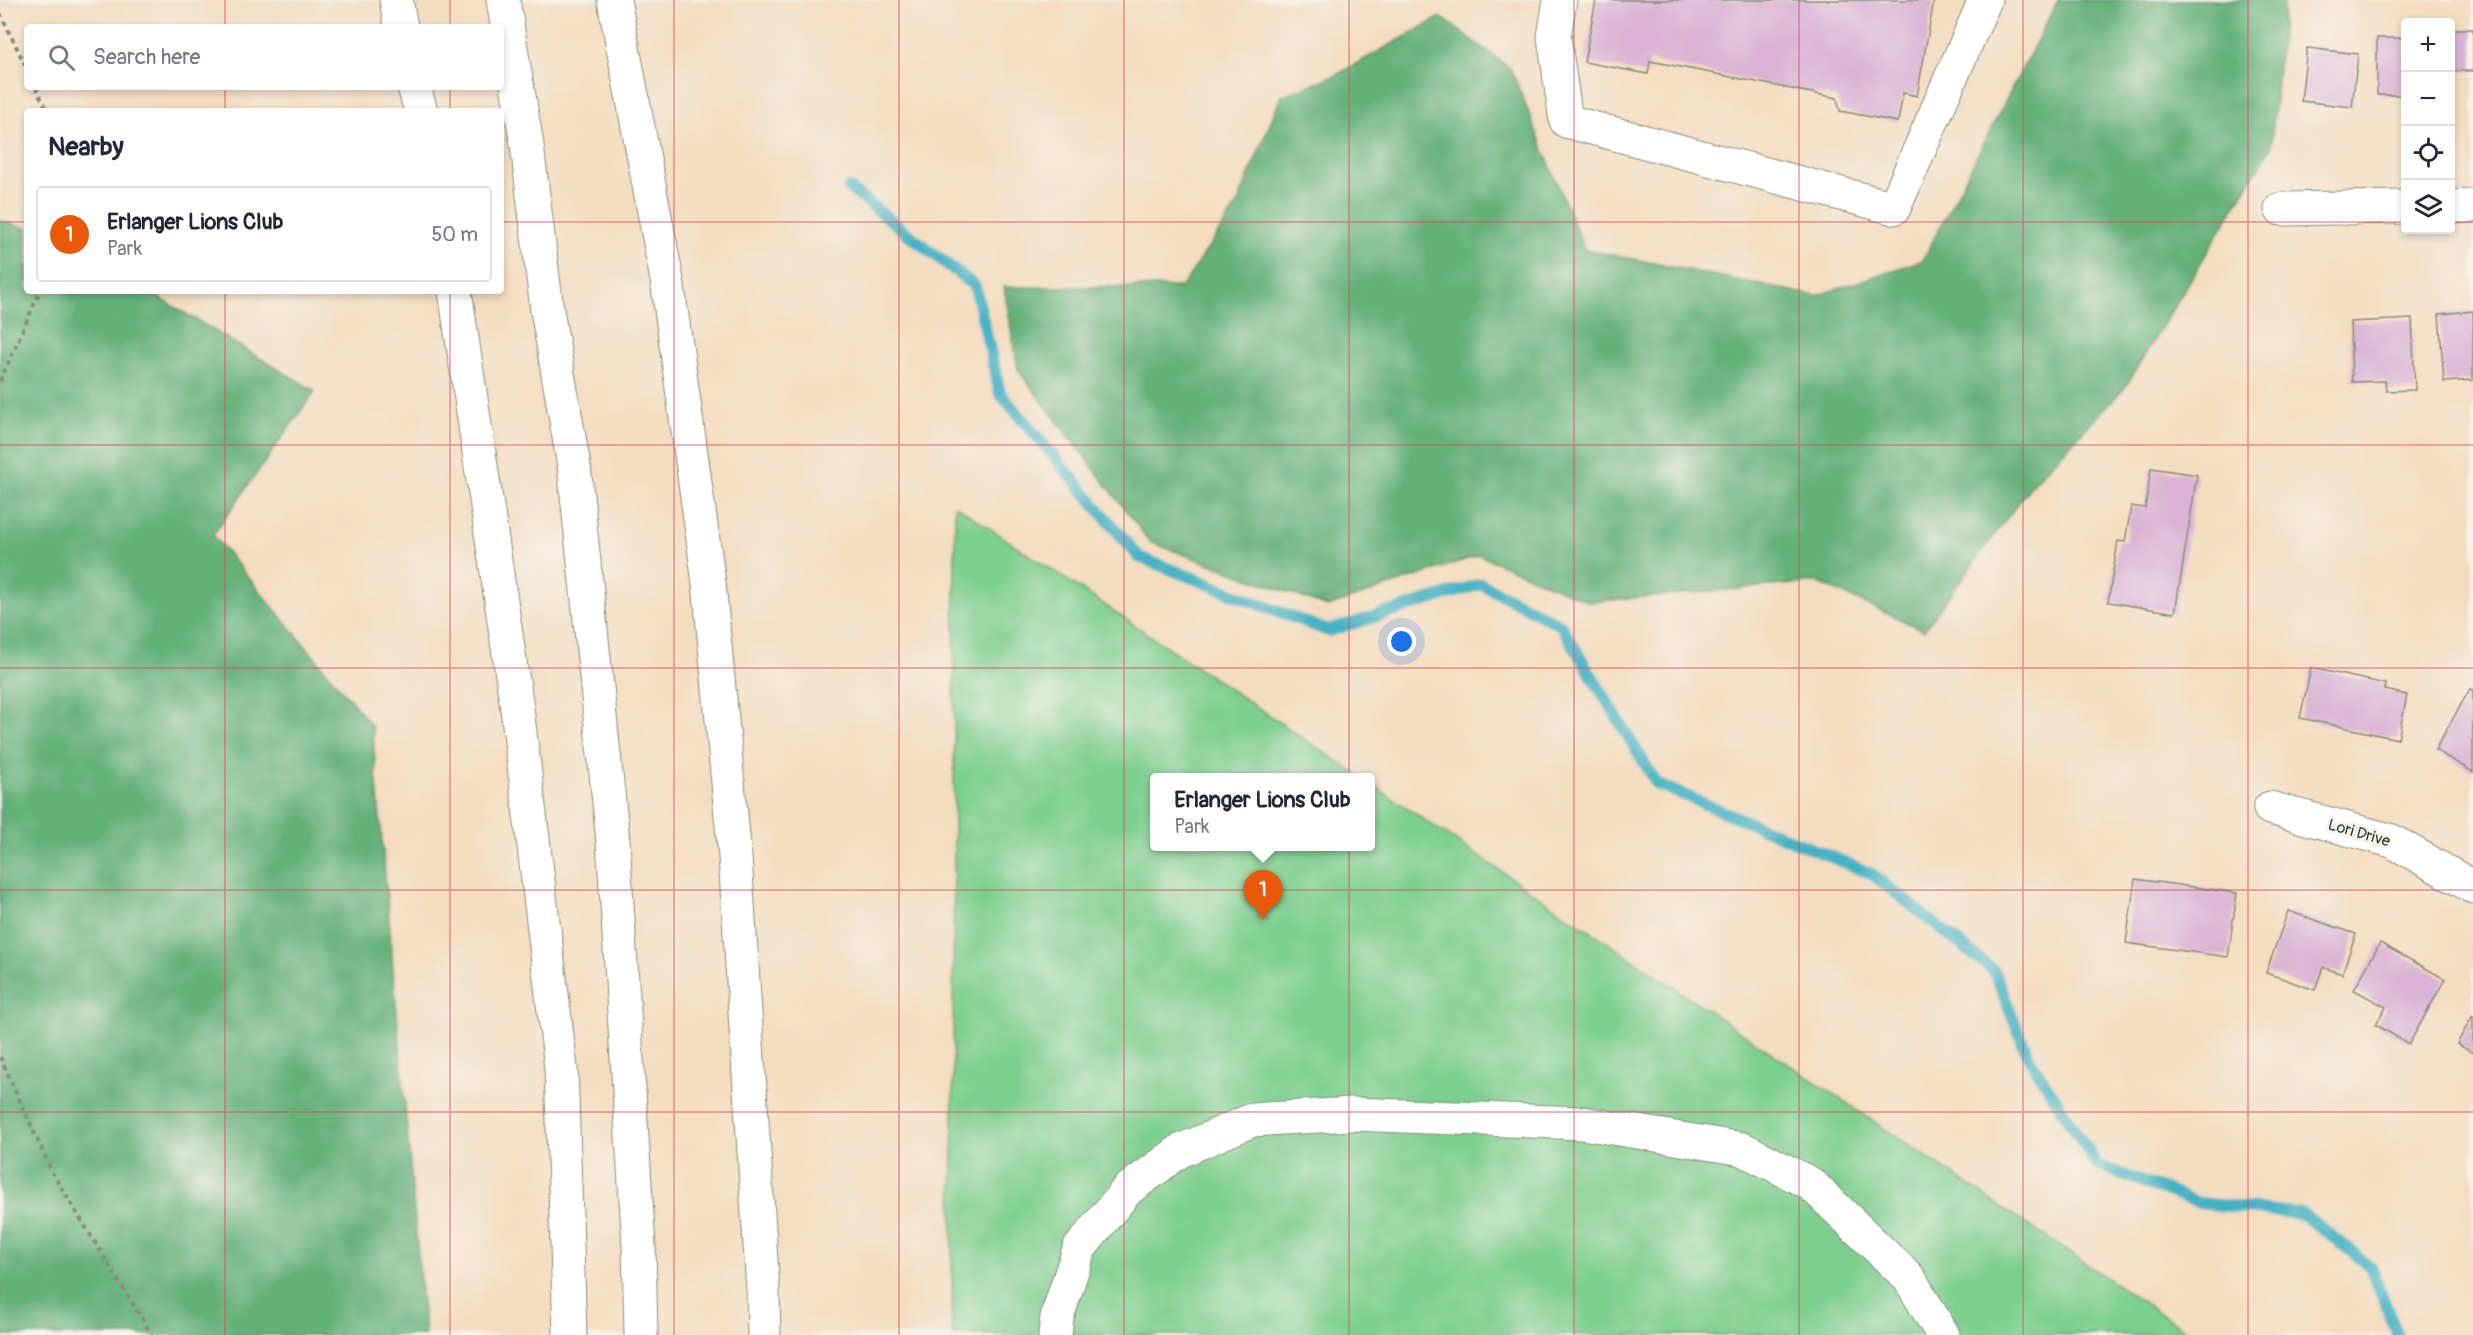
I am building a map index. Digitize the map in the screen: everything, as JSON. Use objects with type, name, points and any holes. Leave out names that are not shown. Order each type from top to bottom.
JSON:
[{"type":"main road","points":[[396,0],[400,24]]},
{"type":"main road","points":[[503,0],[527,145],[547,310],[574,466],[613,853],[635,1185],[641,1335]]},
{"type":"main road","points":[[614,0],[667,280],[709,583],[735,857],[764,1335]]},
{"type":"main road","points":[[1560,0],[1554,37],[1566,121],[1894,208],[1984,0]]},
{"type":"main road","points":[[415,90],[420,108]]},
{"type":"main road","points":[[2455,207],[2473,206]]},
{"type":"main road","points":[[2281,209],[2401,207]]},
{"type":"main road","points":[[455,294],[518,708],[561,1068],[570,1335]]},
{"type":"main road","name":"Lori Drive","points":[[2270,808],[2392,842],[2473,887]]},
{"type":"main road","points":[[1055,1335],[1057,1317],[1079,1249],[1127,1190],[1180,1151],[1252,1120],[1352,1114],[1582,1123],[1743,1149],[1811,1184],[1909,1278],[1943,1335]]},
{"type":"path","points":[[0,13],[24,63]]},
{"type":"path","points":[[37,90],[46,108]]},
{"type":"path","points":[[0,381],[39,294]]},
{"type":"path","points":[[0,1057],[52,1174],[152,1335]]},
{"type":"green space","points":[[2058,0],[2284,0],[2271,147],[2126,386],[2030,487],[1924,630],[1817,582],[1589,602],[1479,555],[1328,607],[1150,542],[1018,370],[1004,287],[1182,287],[1237,205],[1281,96],[1336,75],[1441,17],[1511,69],[1584,249],[1816,296],[1923,260]]},
{"type":"green space","points":[[0,221],[24,227],[24,294],[153,294],[315,391],[213,535],[372,726],[425,1335],[0,1335]]},
{"type":"green space","points":[[955,505],[1355,773],[1150,773],[1150,851],[1375,851],[1375,787],[2192,1335],[952,1335]]},
{"type":"building","points":[[1596,0],[1934,0],[1917,96],[1903,93],[1898,122],[1840,111],[1837,98],[1650,61],[1648,74],[1584,62]]},
{"type":"building","points":[[2455,29],[2473,29],[2473,71],[2455,71]]},
{"type":"building","points":[[2377,38],[2401,38],[2401,95],[2377,95]]},
{"type":"building","points":[[2307,48],[2358,54],[2352,107],[2301,101]]},
{"type":"building","points":[[2473,311],[2473,380],[2444,382],[2439,314]]},
{"type":"building","points":[[2412,319],[2415,390],[2386,391],[2385,381],[2352,382],[2350,322]]},
{"type":"building","points":[[2151,468],[2197,475],[2175,613],[2108,602],[2118,541],[2125,542],[2131,506],[2145,508]]},
{"type":"building","points":[[2311,668],[2386,684],[2385,690],[2407,695],[2398,739],[2300,718]]},
{"type":"building","points":[[2470,689],[2473,690],[2473,772],[2435,750]]},
{"type":"building","points":[[2135,879],[2237,893],[2228,957],[2126,943]]},
{"type":"building","points":[[2288,911],[2356,934],[2342,974],[2323,967],[2315,990],[2266,973]]},
{"type":"building","points":[[2380,943],[2445,979],[2409,1044],[2376,1025],[2386,1007],[2354,990]]},
{"type":"building","points":[[2473,1015],[2473,1053],[2457,1044]]},
{"type":"waterway","points":[[849,188],[975,286],[1000,393],[1139,557],[1328,631],[1481,584],[1561,625],[1657,784],[1872,874],[1994,971],[2029,1058],[2097,1165],[2199,1203],[2303,1214],[2370,1266],[2398,1335]]},
{"type":"place","name":"Erlanger Lions Club","points":[[1263,920]]}]
